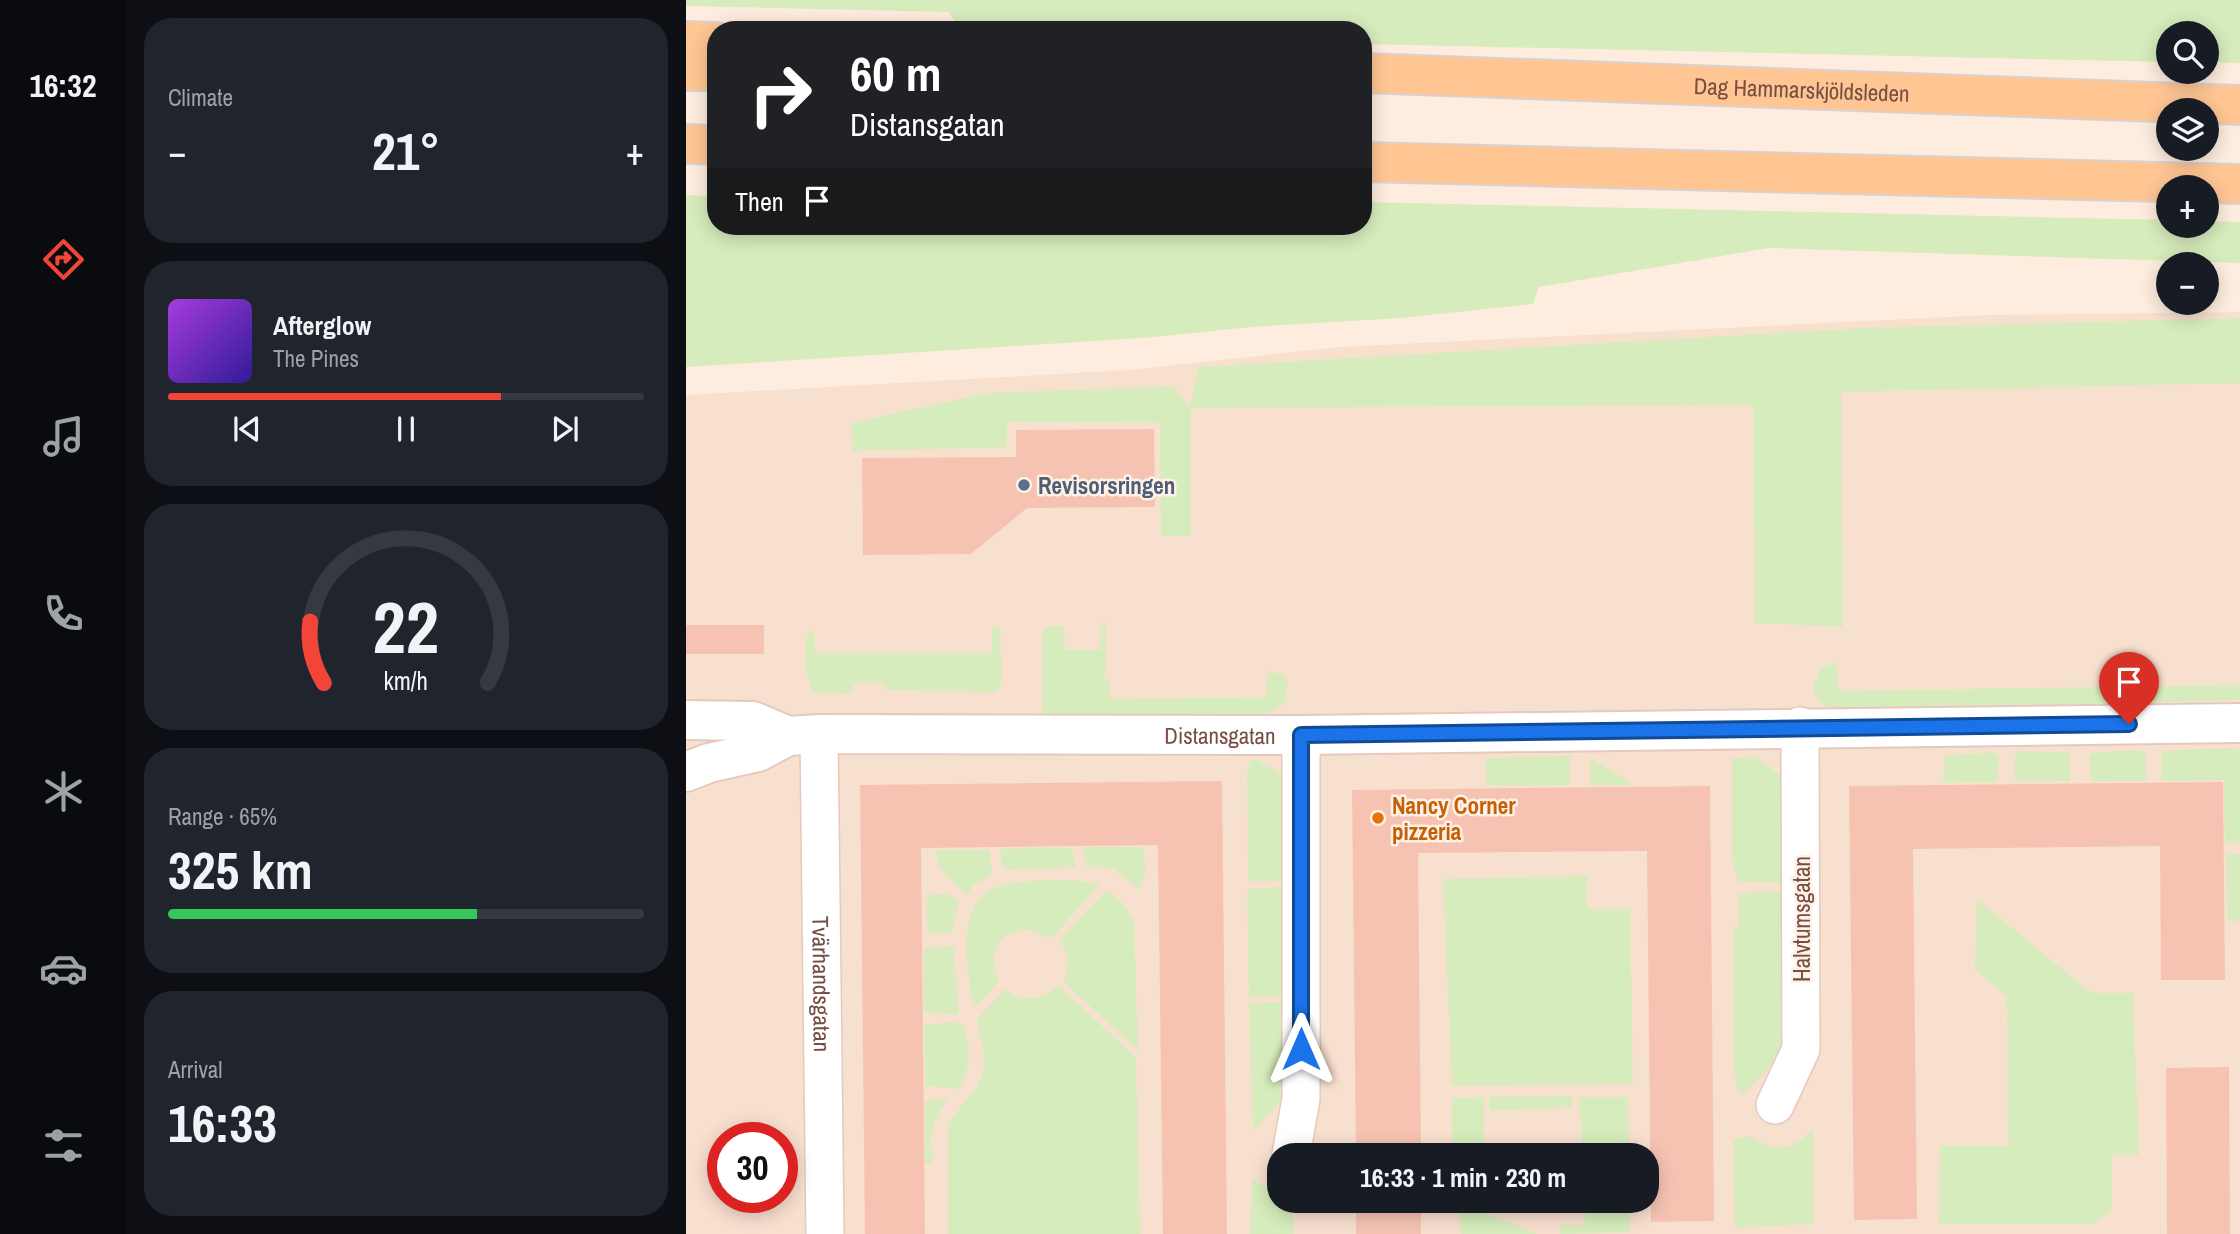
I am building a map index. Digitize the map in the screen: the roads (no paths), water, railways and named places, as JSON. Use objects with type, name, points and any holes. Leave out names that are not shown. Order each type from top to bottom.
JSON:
[{"type":"main road","points":[[686,41],[707,42]]},
{"type":"main road","points":[[686,71],[707,71]]},
{"type":"main road","name":"Dag Hammarskjöldsleden","points":[[1372,73],[2240,106]]},
{"type":"main road","points":[[686,144],[707,145]]},
{"type":"main road","points":[[1372,162],[2240,184]]},
{"type":"street","name":"Distansgatan","points":[[686,720],[753,721],[804,735],[1301,735],[1800,726],[2240,723]]},
{"type":"street","name":"Halvtumsgatan","points":[[1775,1105],[1801,1049],[1800,726]]},
{"type":"street","name":"Distansgatan","points":[[686,772],[758,752],[804,735]]},
{"type":"street","name":"Tvärhandsgatan","points":[[804,735],[825,1234]]},
{"type":"street","points":[[1293,1143],[1301,1100],[1301,735]]},
{"type":"place","name":"Revisorsringen","points":[[1024,485]]},
{"type":"place","name":"Nancy Corner pizzeria","points":[[1378,818]]}]
